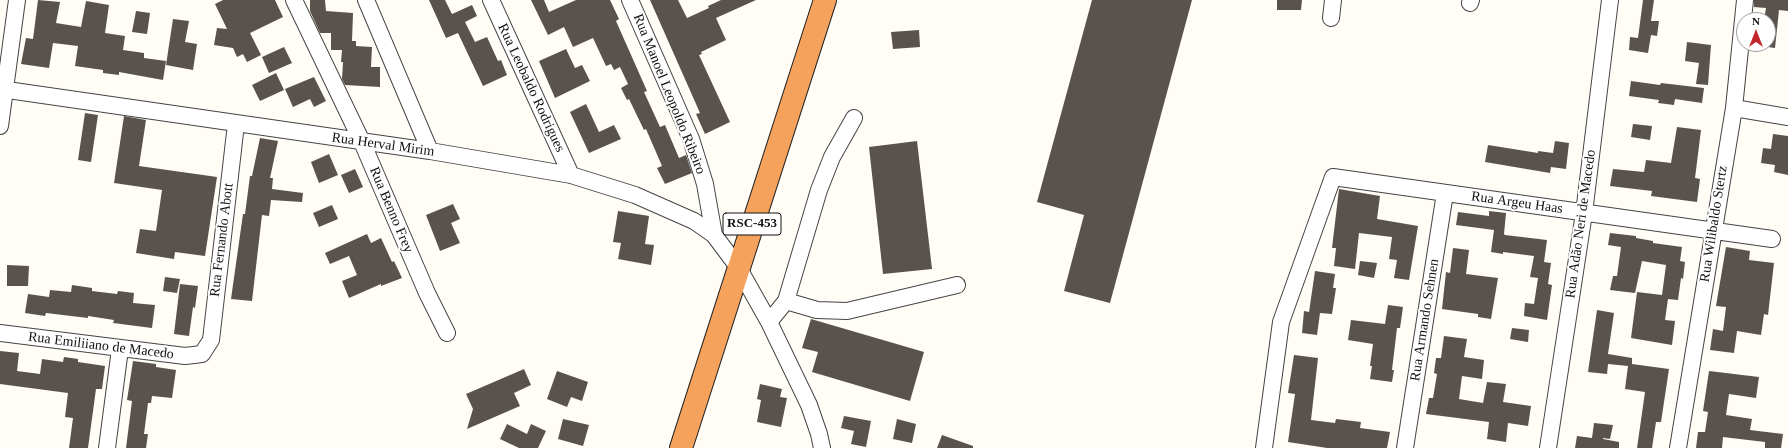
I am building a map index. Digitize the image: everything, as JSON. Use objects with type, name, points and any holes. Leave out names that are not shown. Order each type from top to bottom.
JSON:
[{"type":"highway","name":"RSC-453","points":[[680,448],[825,0]]},
{"type":"street","points":[[0,126],[2,89],[17,0]]},
{"type":"street","name":"Rua Benno Frey","points":[[294,0],[362,142],[426,293],[447,333]]},
{"type":"street","points":[[366,0],[430,151]]},
{"type":"street","name":"Rua Leobaldo Rodrigues","points":[[491,0],[572,175]]},
{"type":"street","name":"Rua Manoel Leopoldo Ribeiro","points":[[630,0],[691,140],[705,184],[714,235]]},
{"type":"street","points":[[1331,18],[1333,0]]},
{"type":"street","name":"Rua Adão Neri de Macedo","points":[[1548,448],[1584,213],[1610,0]]},
{"type":"street","name":"Rua Wilibaldo Stertz","points":[[1678,448],[1734,108],[1745,0]]},
{"type":"street","name":"Rua Herval Mirim","points":[[2,89],[430,151],[572,175],[635,195],[694,221],[714,235],[738,267],[769,322],[809,404],[822,448]]},
{"type":"street","points":[[1734,108],[1788,117]]},
{"type":"street","points":[[769,322],[786,301],[819,190],[832,157],[854,118]]},
{"type":"street","name":"Rua Fernando Abott","points":[[202,354],[211,340],[236,124]]},
{"type":"street","name":"Rua Argeu Haas","points":[[1264,448],[1281,322],[1333,177],[1772,239]]},
{"type":"street","name":"Rua Armando Sehnen","points":[[1405,448],[1445,193]]},
{"type":"street","points":[[786,301],[817,310],[847,311],[957,285]]},
{"type":"street","name":"Rua Emiliiano de Macedo","points":[[0,333],[185,356],[202,354]]},
{"type":"street","points":[[107,448],[120,349]]},
{"type":"building","points":[[38,0],[60,2],[56,23],[81,27],[86,1],[109,5],[105,33],[125,36],[123,50],[144,53],[144,58],[166,61],[163,80],[119,72],[119,75],[103,73],[103,70],[75,66],[78,46],[53,43],[49,68],[21,64],[26,38],[33,39]]},
{"type":"building","points":[[223,0],[275,0],[283,17],[250,33],[261,55],[247,62],[243,54],[237,57],[233,48],[214,45],[217,28],[227,29],[215,4]]},
{"type":"building","points":[[310,0],[325,0],[326,11],[353,13],[352,41],[356,41],[356,46],[372,47],[371,67],[380,67],[380,87],[345,85],[342,79],[342,50],[331,50],[331,33],[320,33],[310,11]]},
{"type":"building","points":[[429,0],[445,0],[452,14],[472,5],[477,16],[465,22],[475,42],[487,37],[498,61],[501,60],[507,75],[483,86],[458,33],[446,38]]},
{"type":"building","points":[[531,0],[544,0],[549,12],[576,0],[610,0],[619,19],[616,21],[647,91],[644,92],[660,127],[665,125],[679,158],[686,155],[692,173],[665,184],[657,168],[662,166],[646,129],[644,130],[629,99],[627,100],[621,88],[628,84],[620,67],[614,70],[611,64],[606,66],[593,38],[573,47],[564,27],[548,35]]},
{"type":"building","points":[[650,0],[678,0],[687,18],[709,8],[708,6],[721,0],[756,0],[716,18],[726,40],[701,52],[702,54],[699,55],[730,122],[705,134],[696,114],[700,113]]},
{"type":"building","points":[[1092,0],[1192,0],[1110,303],[1064,291],[1084,215],[1037,202]]},
{"type":"building","points":[[1277,0],[1302,0],[1301,10],[1277,10]]},
{"type":"building","points":[[1643,0],[1654,0],[1651,21],[1659,21],[1657,36],[1651,35],[1648,53],[1629,50],[1630,37],[1638,38]]},
{"type":"building","points":[[1754,0],[1788,0],[1788,11],[1779,10],[1776,38],[1776,12],[1765,12],[1766,8],[1754,7]]},
{"type":"building","points":[[136,11],[150,13],[147,34],[132,32]]},
{"type":"building","points":[[173,19],[189,21],[185,42],[197,44],[193,70],[166,65]]},
{"type":"building","points":[[919,30],[920,47],[893,49],[891,32]]},
{"type":"building","points":[[1687,42],[1711,45],[1708,85],[1696,84],[1699,63],[1685,61]]},
{"type":"building","points":[[284,47],[292,63],[269,73],[262,57]]},
{"type":"building","points":[[566,49],[575,68],[582,65],[590,81],[555,98],[539,61]]},
{"type":"building","points":[[276,73],[284,90],[260,101],[252,85]]},
{"type":"building","points":[[314,77],[326,101],[314,107],[310,99],[293,107],[285,89]]},
{"type":"building","points":[[1631,81],[1660,85],[1661,83],[1704,88],[1702,103],[1675,99],[1674,105],[1658,103],[1659,100],[1629,96]]},
{"type":"building","points":[[586,104],[599,132],[614,125],[621,139],[589,153],[570,112]]},
{"type":"building","points":[[85,113],[98,115],[91,162],[78,160]]},
{"type":"building","points":[[124,116],[146,120],[139,166],[217,177],[205,256],[175,252],[174,259],[136,253],[140,229],[156,231],[162,190],[114,183]]},
{"type":"building","points":[[1633,124],[1652,126],[1650,140],[1631,137]]},
{"type":"building","points":[[1677,127],[1701,130],[1695,178],[1700,179],[1697,202],[1651,196],[1652,191],[1610,186],[1613,169],[1644,172],[1646,160],[1671,163]]},
{"type":"building","points":[[1773,134],[1788,136],[1788,175],[1774,172],[1775,165],[1761,163],[1763,148],[1771,149]]},
{"type":"building","points":[[260,138],[278,141],[270,178],[273,178],[272,189],[303,193],[302,202],[271,200],[269,216],[262,215],[252,301],[231,299],[243,214],[245,214],[250,176],[252,176]]},
{"type":"building","points":[[917,141],[932,269],[883,274],[869,147]]},
{"type":"building","points":[[1555,141],[1569,143],[1566,169],[1551,167],[1550,173],[1485,162],[1488,145],[1538,153],[1538,151],[1553,153]]},
{"type":"building","points":[[329,154],[338,175],[319,183],[311,162]]},
{"type":"building","points":[[355,169],[363,187],[349,193],[341,175]]},
{"type":"building","points":[[1339,189],[1380,196],[1377,219],[1418,226],[1409,280],[1394,278],[1397,260],[1389,259],[1392,237],[1359,233],[1355,269],[1334,266],[1336,248],[1332,248]]},
{"type":"building","points":[[453,204],[460,219],[451,223],[460,243],[440,251],[426,215]]},
{"type":"building","points":[[332,205],[338,219],[319,227],[313,213]]},
{"type":"building","points":[[618,211],[649,216],[645,244],[654,245],[651,265],[618,259],[621,243],[613,242]]},
{"type":"building","points":[[1489,211],[1506,213],[1505,235],[1547,240],[1544,262],[1551,263],[1548,284],[1552,285],[1547,320],[1524,316],[1525,303],[1534,304],[1538,278],[1530,277],[1534,256],[1491,252],[1494,230],[1456,225],[1458,212],[1489,216]]},
{"type":"building","points":[[1610,233],[1636,236],[1636,238],[1653,241],[1653,243],[1682,247],[1680,261],[1685,262],[1683,279],[1681,278],[1678,300],[1668,299],[1665,320],[1675,321],[1672,345],[1631,338],[1637,292],[1662,295],[1666,265],[1642,261],[1635,293],[1610,290],[1613,276],[1617,276],[1621,247],[1608,245]]},
{"type":"building","points":[[367,234],[371,243],[381,238],[392,262],[394,261],[402,278],[381,286],[381,284],[349,298],[342,281],[357,275],[349,256],[330,264],[325,253]]},
{"type":"building","points":[[1726,247],[1750,251],[1749,260],[1774,263],[1768,315],[1764,314],[1761,335],[1737,331],[1734,353],[1710,350],[1713,329],[1723,331],[1726,307],[1716,306]]},
{"type":"building","points":[[1453,248],[1469,250],[1466,274],[1498,278],[1491,319],[1478,317],[1478,314],[1442,309],[1446,272],[1450,273]]},
{"type":"building","points":[[1360,261],[1377,263],[1374,278],[1358,275]]},
{"type":"building","points":[[7,265],[29,266],[28,286],[7,286]]},
{"type":"building","points":[[1315,271],[1335,274],[1333,288],[1336,288],[1332,314],[1320,313],[1317,335],[1302,333],[1304,311],[1309,312]]},
{"type":"building","points":[[165,277],[180,279],[177,293],[163,291]]},
{"type":"building","points":[[180,284],[198,286],[195,308],[193,307],[189,336],[174,334]]},
{"type":"building","points":[[72,285],[92,288],[92,291],[117,294],[118,291],[134,293],[133,303],[155,305],[152,328],[113,323],[114,320],[88,316],[88,318],[46,313],[45,316],[25,313],[28,294],[49,297],[50,290],[71,292]]},
{"type":"building","points":[[1388,305],[1403,307],[1400,328],[1397,328],[1392,382],[1370,379],[1373,344],[1348,340],[1351,320],[1385,324]]},
{"type":"building","points":[[1597,310],[1614,313],[1608,354],[1632,358],[1632,364],[1669,369],[1661,422],[1656,422],[1652,448],[1637,448],[1645,392],[1625,389],[1628,366],[1608,364],[1607,374],[1588,372]]},
{"type":"building","points":[[811,319],[924,352],[910,401],[812,372],[818,352],[802,348]]},
{"type":"building","points":[[1512,328],[1529,330],[1528,342],[1510,339]]},
{"type":"building","points":[[1444,336],[1467,339],[1464,357],[1484,360],[1482,379],[1462,376],[1459,399],[1483,403],[1487,382],[1506,384],[1503,402],[1531,406],[1528,426],[1508,423],[1506,442],[1487,439],[1489,422],[1426,414],[1429,398],[1433,398],[1437,374],[1434,373],[1436,358],[1441,358]]},
{"type":"building","points":[[0,351],[19,353],[17,371],[40,374],[42,359],[63,362],[64,357],[78,359],[78,362],[105,366],[102,389],[96,389],[88,448],[69,448],[73,418],[65,417],[68,393],[0,384]]},
{"type":"building","points":[[1294,355],[1318,358],[1311,420],[1335,423],[1336,419],[1361,422],[1360,428],[1390,432],[1387,448],[1327,448],[1288,442],[1295,394],[1288,393]]},
{"type":"building","points":[[133,361],[156,364],[156,367],[176,370],[172,398],[152,396],[151,403],[148,403],[144,434],[148,434],[146,448],[126,448],[132,401],[127,400]]},
{"type":"building","points":[[524,369],[531,385],[514,393],[520,406],[467,429],[473,409],[466,394]]},
{"type":"building","points":[[557,371],[588,382],[582,401],[571,397],[567,407],[547,399]]},
{"type":"building","points":[[1709,371],[1759,377],[1756,398],[1729,394],[1726,415],[1752,419],[1750,430],[1783,434],[1781,448],[1765,448],[1765,442],[1723,437],[1722,448],[1696,448],[1698,432],[1705,432],[1708,412],[1703,411]]},
{"type":"building","points":[[760,384],[782,389],[780,397],[787,398],[781,427],[757,422],[761,400],[757,399]]},
{"type":"building","points":[[844,416],[871,421],[866,447],[851,444],[854,431],[841,428]]},
{"type":"building","points":[[563,419],[589,425],[583,446],[558,439]]},
{"type":"building","points":[[897,419],[916,424],[912,443],[893,439]]},
{"type":"building","points":[[1594,423],[1613,425],[1610,439],[1603,439],[1619,442],[1619,448],[1575,448],[1577,436],[1592,438]]},
{"type":"building","points":[[507,424],[527,434],[531,424],[546,431],[538,448],[519,448],[500,439]]},
{"type":"building","points":[[942,435],[973,446],[973,448],[937,448]]}]
